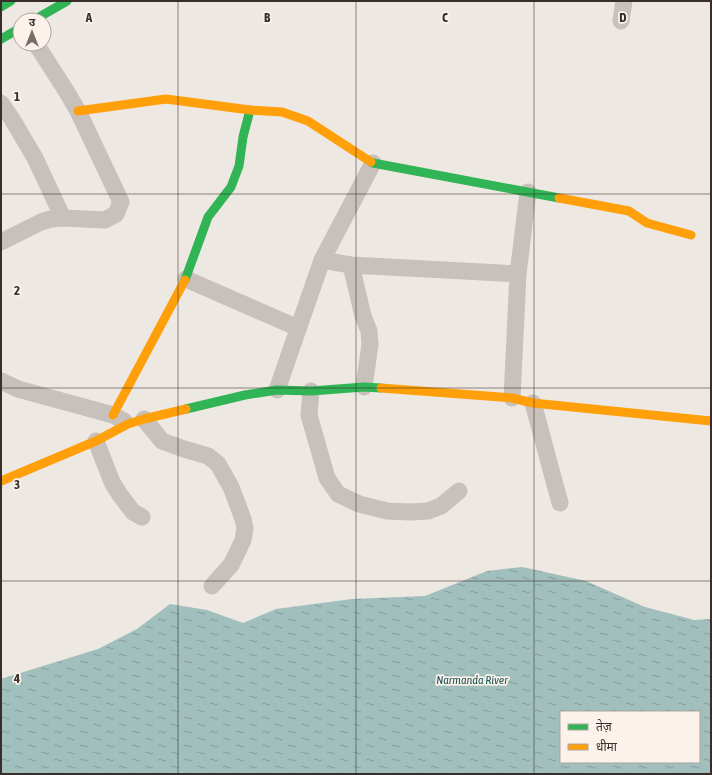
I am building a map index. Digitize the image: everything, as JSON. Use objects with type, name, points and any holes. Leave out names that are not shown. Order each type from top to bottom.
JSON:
[{"type":"street","points":[[1,7],[11,1]]},
{"type":"street","points":[[48,12],[67,1]]},
{"type":"street","points":[[621,21],[624,1]]},
{"type":"street","points":[[1,39],[12,33]]},
{"type":"street","points":[[1,242],[41,222],[51,219],[63,218],[105,220],[116,214],[120,202],[78,111],[41,52]]},
{"type":"street","points":[[78,111],[166,99],[250,110],[282,112],[308,121],[373,163],[629,211],[647,223],[691,235]]},
{"type":"street","points":[[1,103],[35,158],[63,218]]},
{"type":"street","points":[[113,415],[186,279],[208,217],[231,187],[239,166],[243,137],[250,110]]},
{"type":"street","points":[[277,390],[322,260],[373,163]]},
{"type":"street","points":[[512,398],[518,274],[528,192]]},
{"type":"street","points":[[322,260],[351,265],[518,274]]},
{"type":"street","points":[[351,265],[363,316],[369,331],[370,344],[364,387]]},
{"type":"street","points":[[186,279],[298,328]]},
{"type":"street","points":[[1,381],[18,389],[136,421],[162,441],[208,456],[218,464],[231,487],[243,519],[244,528],[243,540],[236,555],[231,564],[212,586]]},
{"type":"street","points":[[1,481],[96,441],[136,421],[244,395],[277,390],[311,391],[364,387],[512,398],[533,403],[711,421]]},
{"type":"street","points":[[311,391],[309,415],[327,478],[338,494],[359,504],[387,511],[410,512],[428,510],[441,506],[459,491]]},
{"type":"street","points":[[533,403],[560,503]]},
{"type":"street","points":[[96,441],[112,482],[133,512],[142,517]]},
{"type":"water","name":"Narmanda River","points":[[522,567],[586,581],[645,607],[694,620],[711,619],[711,774],[1,774],[1,679],[98,649],[137,629],[170,604],[207,610],[243,623],[276,609],[352,599],[425,596],[487,571]]},
{"type":"traffic: fast","points":[[1,7],[11,1]]},
{"type":"traffic: fast","points":[[48,12],[67,1]]},
{"type":"traffic: fast","points":[[1,39],[12,33]]},
{"type":"traffic: fast","points":[[185,280],[208,217],[231,187],[239,166],[243,137],[250,110]]},
{"type":"traffic: fast","points":[[371,162],[559,198]]},
{"type":"traffic: fast","points":[[186,409],[245,395],[277,390],[311,391],[364,387],[381,388]]},
{"type":"traffic: slow","points":[[78,111],[166,99],[250,110],[282,112],[308,121],[371,162]]},
{"type":"traffic: slow","points":[[559,198],[629,211],[647,223],[691,235]]},
{"type":"traffic: slow","points":[[113,415],[185,280]]},
{"type":"traffic: slow","points":[[381,388],[512,398],[533,403],[711,421]]},
{"type":"traffic: slow","points":[[1,481],[96,441],[128,424],[186,409]]}]
